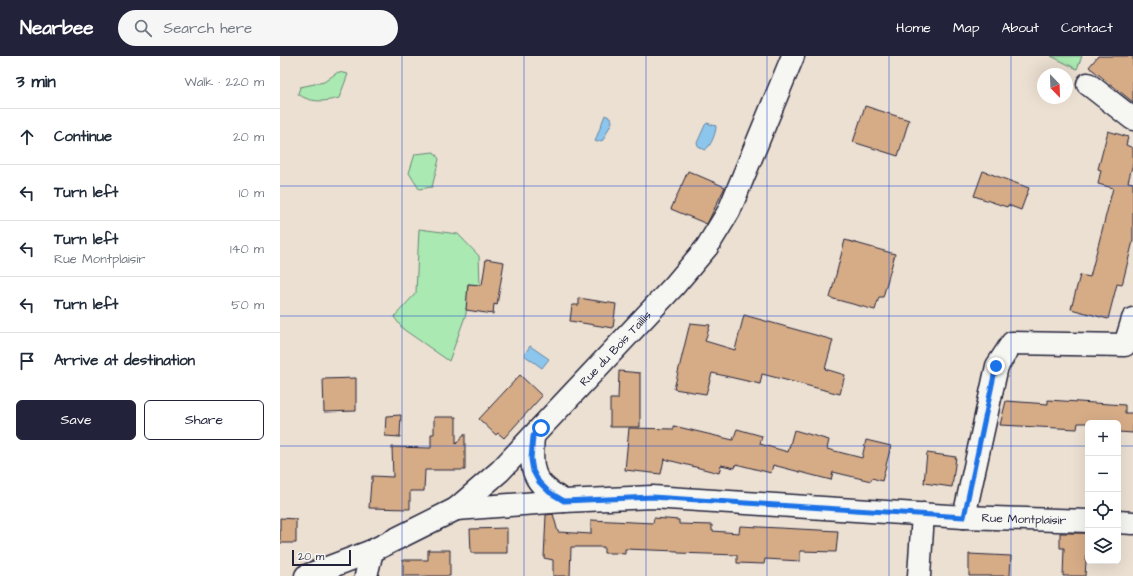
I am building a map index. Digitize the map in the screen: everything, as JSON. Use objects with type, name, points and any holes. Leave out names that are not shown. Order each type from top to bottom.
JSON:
[{"type":"street","name":"Rue du Bois Taillis","points":[[306,576],[372,551],[456,509],[500,471],[674,286],[707,247],[730,211],[793,56]]},
{"type":"street","points":[[1088,84],[1133,120]]},
{"type":"street","points":[[964,517],[996,366],[1012,343],[1125,345],[1133,319]]},
{"type":"street","points":[[533,436],[531,459],[533,471],[539,482],[549,492],[564,501]]},
{"type":"street","points":[[500,471],[502,482],[514,494],[530,503]]},
{"type":"street","name":"Rue Montplaisir","points":[[456,509],[530,503],[652,497],[964,517],[1085,521]]},
{"type":"street","points":[[919,576],[922,514]]},
{"type":"street","points":[[1121,522],[1133,523]]},
{"type":"street","points":[[366,576],[372,551]]},
{"type":"green space","points":[[1051,56],[1082,56],[1077,69]]},
{"type":"green space","points":[[338,72],[348,74],[339,98],[318,101],[308,99],[298,94],[300,87],[324,82]]},
{"type":"green space","points":[[434,152],[439,159],[432,187],[419,189],[409,173],[415,154]]},
{"type":"green space","points":[[419,229],[458,234],[479,256],[480,285],[468,284],[466,314],[449,361],[403,329],[394,317],[416,293]]},
{"type":"water","points":[[605,115],[611,118],[612,122],[603,140],[597,142],[595,141]]},
{"type":"water","points":[[707,123],[716,126],[713,139],[705,150],[699,147],[697,143]]},
{"type":"water","points":[[530,346],[549,359],[542,368],[524,355]]},
{"type":"building","points":[[1098,56],[1133,56],[1133,102],[1089,67]]},
{"type":"building","points":[[865,106],[909,120],[898,156],[853,142]]},
{"type":"building","points":[[1108,131],[1128,137],[1126,145],[1133,148],[1133,163],[1128,182],[1133,183],[1133,241],[1122,285],[1117,284],[1108,319],[1071,309],[1080,275],[1090,277],[1113,188],[1098,184],[1101,170],[1098,169]]},
{"type":"building","points":[[688,171],[725,187],[707,224],[671,209]]},
{"type":"building","points":[[983,171],[1029,188],[1021,210],[974,196]]},
{"type":"building","points":[[845,240],[895,254],[883,297],[879,297],[875,310],[830,298]]},
{"type":"building","points":[[486,259],[504,262],[497,305],[494,304],[493,314],[466,310],[468,284],[482,285]]},
{"type":"building","points":[[579,298],[616,304],[613,328],[570,321],[572,305],[579,305]]},
{"type":"building","points":[[744,315],[833,340],[825,369],[845,375],[840,394],[762,374],[760,384],[712,373],[706,394],[674,389],[690,323],[710,325],[705,341],[735,350]]},
{"type":"building","points":[[619,371],[640,373],[640,427],[610,427],[610,399],[618,399]]},
{"type":"building","points":[[520,375],[542,396],[504,438],[498,433],[496,435],[479,419]]},
{"type":"building","points":[[356,378],[356,411],[324,412],[323,379]]},
{"type":"building","points":[[1048,400],[1125,405],[1125,413],[1133,413],[1133,433],[1121,432],[1121,420],[1085,420],[1085,423],[1078,423],[1077,429],[1000,425],[1006,401],[1048,404]]},
{"type":"building","points":[[401,415],[400,437],[385,436],[386,416]]},
{"type":"building","points":[[434,417],[456,417],[456,444],[465,434],[465,470],[425,470],[424,491],[410,491],[410,509],[369,508],[372,476],[393,477],[392,447],[431,448],[431,434],[434,434]]},
{"type":"building","points":[[674,426],[733,440],[737,429],[762,436],[760,444],[788,452],[794,430],[829,440],[827,449],[862,458],[866,440],[891,446],[882,481],[872,478],[871,481],[833,472],[831,480],[773,465],[771,473],[736,464],[735,468],[721,465],[719,473],[664,459],[661,474],[625,470],[629,428],[674,429]]},
{"type":"building","points":[[927,453],[956,457],[952,487],[924,483]]},
{"type":"building","points":[[553,514],[558,532],[591,534],[591,520],[653,523],[654,518],[679,520],[679,524],[712,525],[712,531],[739,533],[740,526],[838,531],[836,552],[800,551],[800,561],[765,559],[764,564],[737,563],[737,555],[625,549],[625,554],[604,553],[604,547],[571,547],[570,576],[553,576],[553,560],[544,558],[546,515]]},
{"type":"building","points":[[280,518],[296,519],[296,543],[280,543]]},
{"type":"building","points":[[507,528],[507,553],[471,553],[470,529]]},
{"type":"building","points":[[1060,533],[1085,533],[1085,576],[1063,576],[1064,548],[1060,548]]},
{"type":"building","points":[[428,550],[450,550],[450,576],[403,576],[403,560],[428,560]]},
{"type":"building","points":[[969,554],[1011,556],[1010,576],[969,576]]},
{"type":"route","points":[[541,428],[533,436],[531,459],[533,471],[539,482],[549,492],[564,501],[652,497],[964,517],[996,366]]}]
